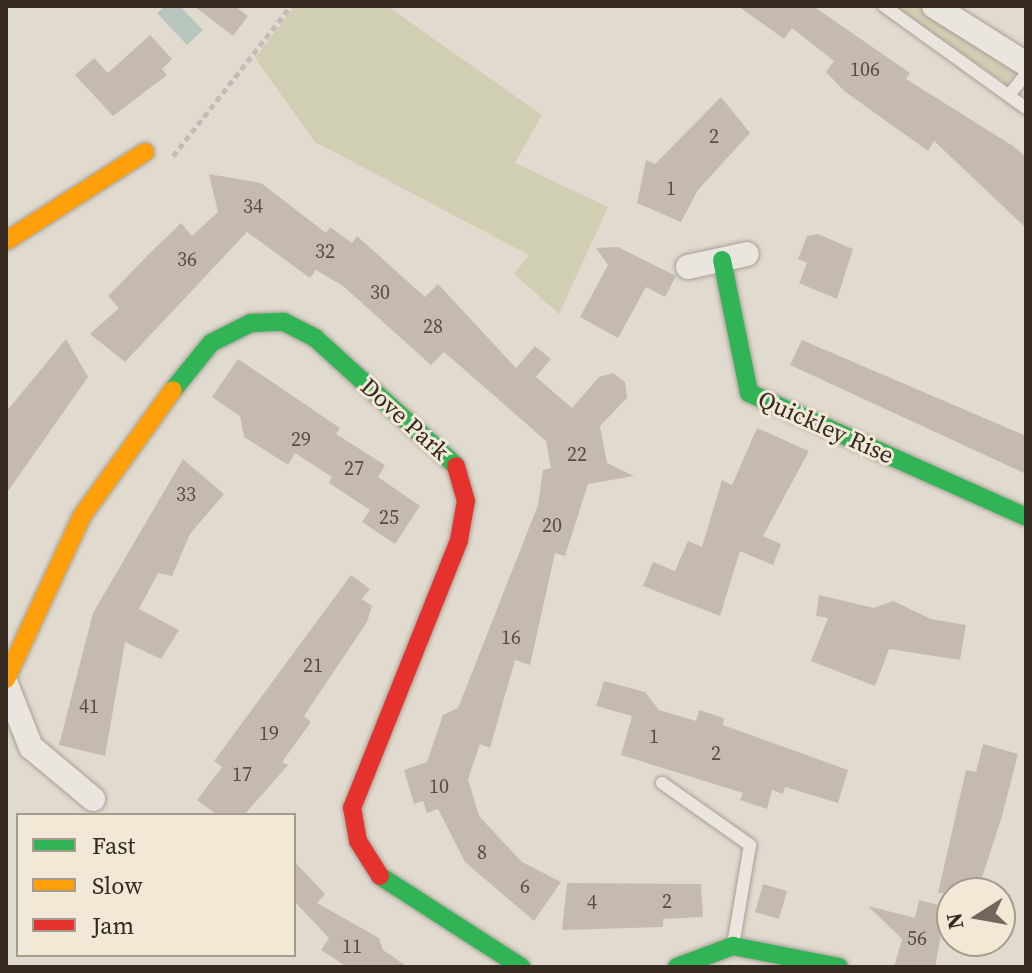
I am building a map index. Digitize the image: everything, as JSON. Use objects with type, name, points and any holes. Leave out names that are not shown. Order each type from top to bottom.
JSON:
[{"type":"street","points":[[934,6],[1026,64]]},
{"type":"street","points":[[6,241],[145,152]]},
{"type":"street","points":[[688,267],[747,254]]},
{"type":"street","name":"Quickley Rise","points":[[722,260],[749,393],[1026,517]]},
{"type":"street","name":"Dove Park","points":[[93,799],[31,747],[6,682],[82,516],[120,456],[211,343],[251,323],[284,322],[315,338],[456,466],[466,501],[459,540],[360,773],[352,808],[358,841],[380,876],[521,967]]},
{"type":"street","points":[[677,967],[733,946],[839,967]]},
{"type":"lane","points":[[884,6],[1026,108]]},
{"type":"lane","points":[[1009,95],[1026,74]]},
{"type":"lane","points":[[662,783],[750,845],[733,946]]},
{"type":"green space","points":[[295,6],[387,6],[542,115],[515,163],[608,207],[559,314],[514,274],[529,255],[315,142],[255,58]]},
{"type":"green space","points":[[893,6],[917,6],[1016,73],[1006,84]]},
{"type":"shaded area","points":[[165,6],[180,6],[203,30],[187,45],[157,13]]},
{"type":"building","points":[[194,6],[235,6],[248,16],[233,36]]},
{"type":"building","points":[[738,6],[813,6],[910,73],[906,79],[1013,146],[1026,157],[1026,228],[934,141],[928,151],[844,91],[826,72],[834,61],[792,28],[784,39]]},
{"type":"building","points":[[150,35],[172,59],[162,69],[167,75],[113,116],[75,75],[94,58],[108,73]]},
{"type":"building","points":[[721,97],[750,133],[698,190],[681,222],[637,203],[646,160],[655,164]]},
{"type":"building","points":[[209,174],[261,183],[326,233],[330,227],[352,243],[357,236],[425,297],[438,284],[516,368],[535,346],[551,359],[536,377],[572,408],[599,377],[613,373],[625,382],[627,398],[600,426],[607,463],[634,476],[588,484],[565,556],[555,553],[530,665],[515,660],[490,748],[480,744],[468,779],[479,816],[522,862],[561,882],[534,921],[465,862],[438,809],[427,813],[423,801],[414,804],[404,770],[427,762],[443,715],[458,708],[538,505],[543,470],[551,468],[546,441],[444,352],[431,365],[343,286],[316,270],[310,278],[247,232],[125,362],[90,334],[119,308],[108,296],[181,223],[192,236],[218,212]]},
{"type":"building","points":[[818,234],[853,249],[837,299],[799,283],[807,263],[798,259],[807,236]]},
{"type":"building","points":[[618,247],[676,276],[665,297],[646,287],[618,338],[580,317],[608,265],[596,248]]},
{"type":"building","points":[[66,339],[88,377],[6,494],[6,412]]},
{"type":"building","points":[[802,340],[1026,436],[1026,474],[790,365]]},
{"type":"building","points":[[238,359],[340,428],[336,434],[385,465],[378,477],[420,506],[395,544],[362,522],[370,510],[329,483],[332,477],[295,453],[288,465],[244,437],[240,416],[212,397]]},
{"type":"building","points":[[757,428],[809,451],[763,536],[781,544],[773,565],[740,551],[720,616],[643,586],[653,562],[675,571],[688,541],[702,547],[722,480],[732,485]]},
{"type":"building","points":[[183,459],[224,494],[190,534],[172,576],[158,573],[139,609],[179,630],[161,659],[125,642],[105,756],[59,745],[93,613]]},
{"type":"building","points":[[351,575],[370,589],[362,599],[372,606],[367,622],[304,716],[311,722],[282,762],[288,765],[246,813],[214,813],[197,800],[222,767],[214,761]]},
{"type":"building","points":[[819,595],[874,608],[893,601],[931,619],[966,625],[960,660],[889,649],[875,686],[811,661],[828,618],[816,616]]},
{"type":"building","points":[[604,681],[645,692],[659,710],[696,721],[699,710],[724,718],[723,725],[848,770],[838,803],[785,787],[783,794],[772,790],[767,809],[740,800],[743,793],[621,755],[632,716],[596,706]]},
{"type":"building","points":[[983,744],[1018,754],[982,877],[942,877],[966,770],[976,772]]},
{"type":"building","points":[[296,863],[325,894],[317,903],[379,938],[383,950],[408,967],[347,967],[321,950],[329,938],[296,903]]},
{"type":"building","points":[[567,883],[701,884],[703,917],[663,919],[663,927],[562,930]]},
{"type":"building","points":[[763,884],[787,891],[779,919],[755,912]]},
{"type":"building","points":[[919,900],[936,904],[935,967],[894,967],[902,939],[868,906],[915,918]]},
{"type":"traffic: fast","points":[[722,260],[749,393],[1026,517]]},
{"type":"traffic: fast","points":[[173,390],[211,343],[251,323],[284,322],[315,338],[456,466]]},
{"type":"traffic: fast","points":[[380,876],[521,967]]},
{"type":"traffic: fast","points":[[677,967],[733,946],[839,967]]},
{"type":"traffic: slow","points":[[6,241],[145,152]]},
{"type":"traffic: slow","points":[[6,679],[82,516],[173,390]]},
{"type":"traffic: jam","points":[[380,876],[358,841],[352,808],[459,540],[466,501],[456,466]]}]
